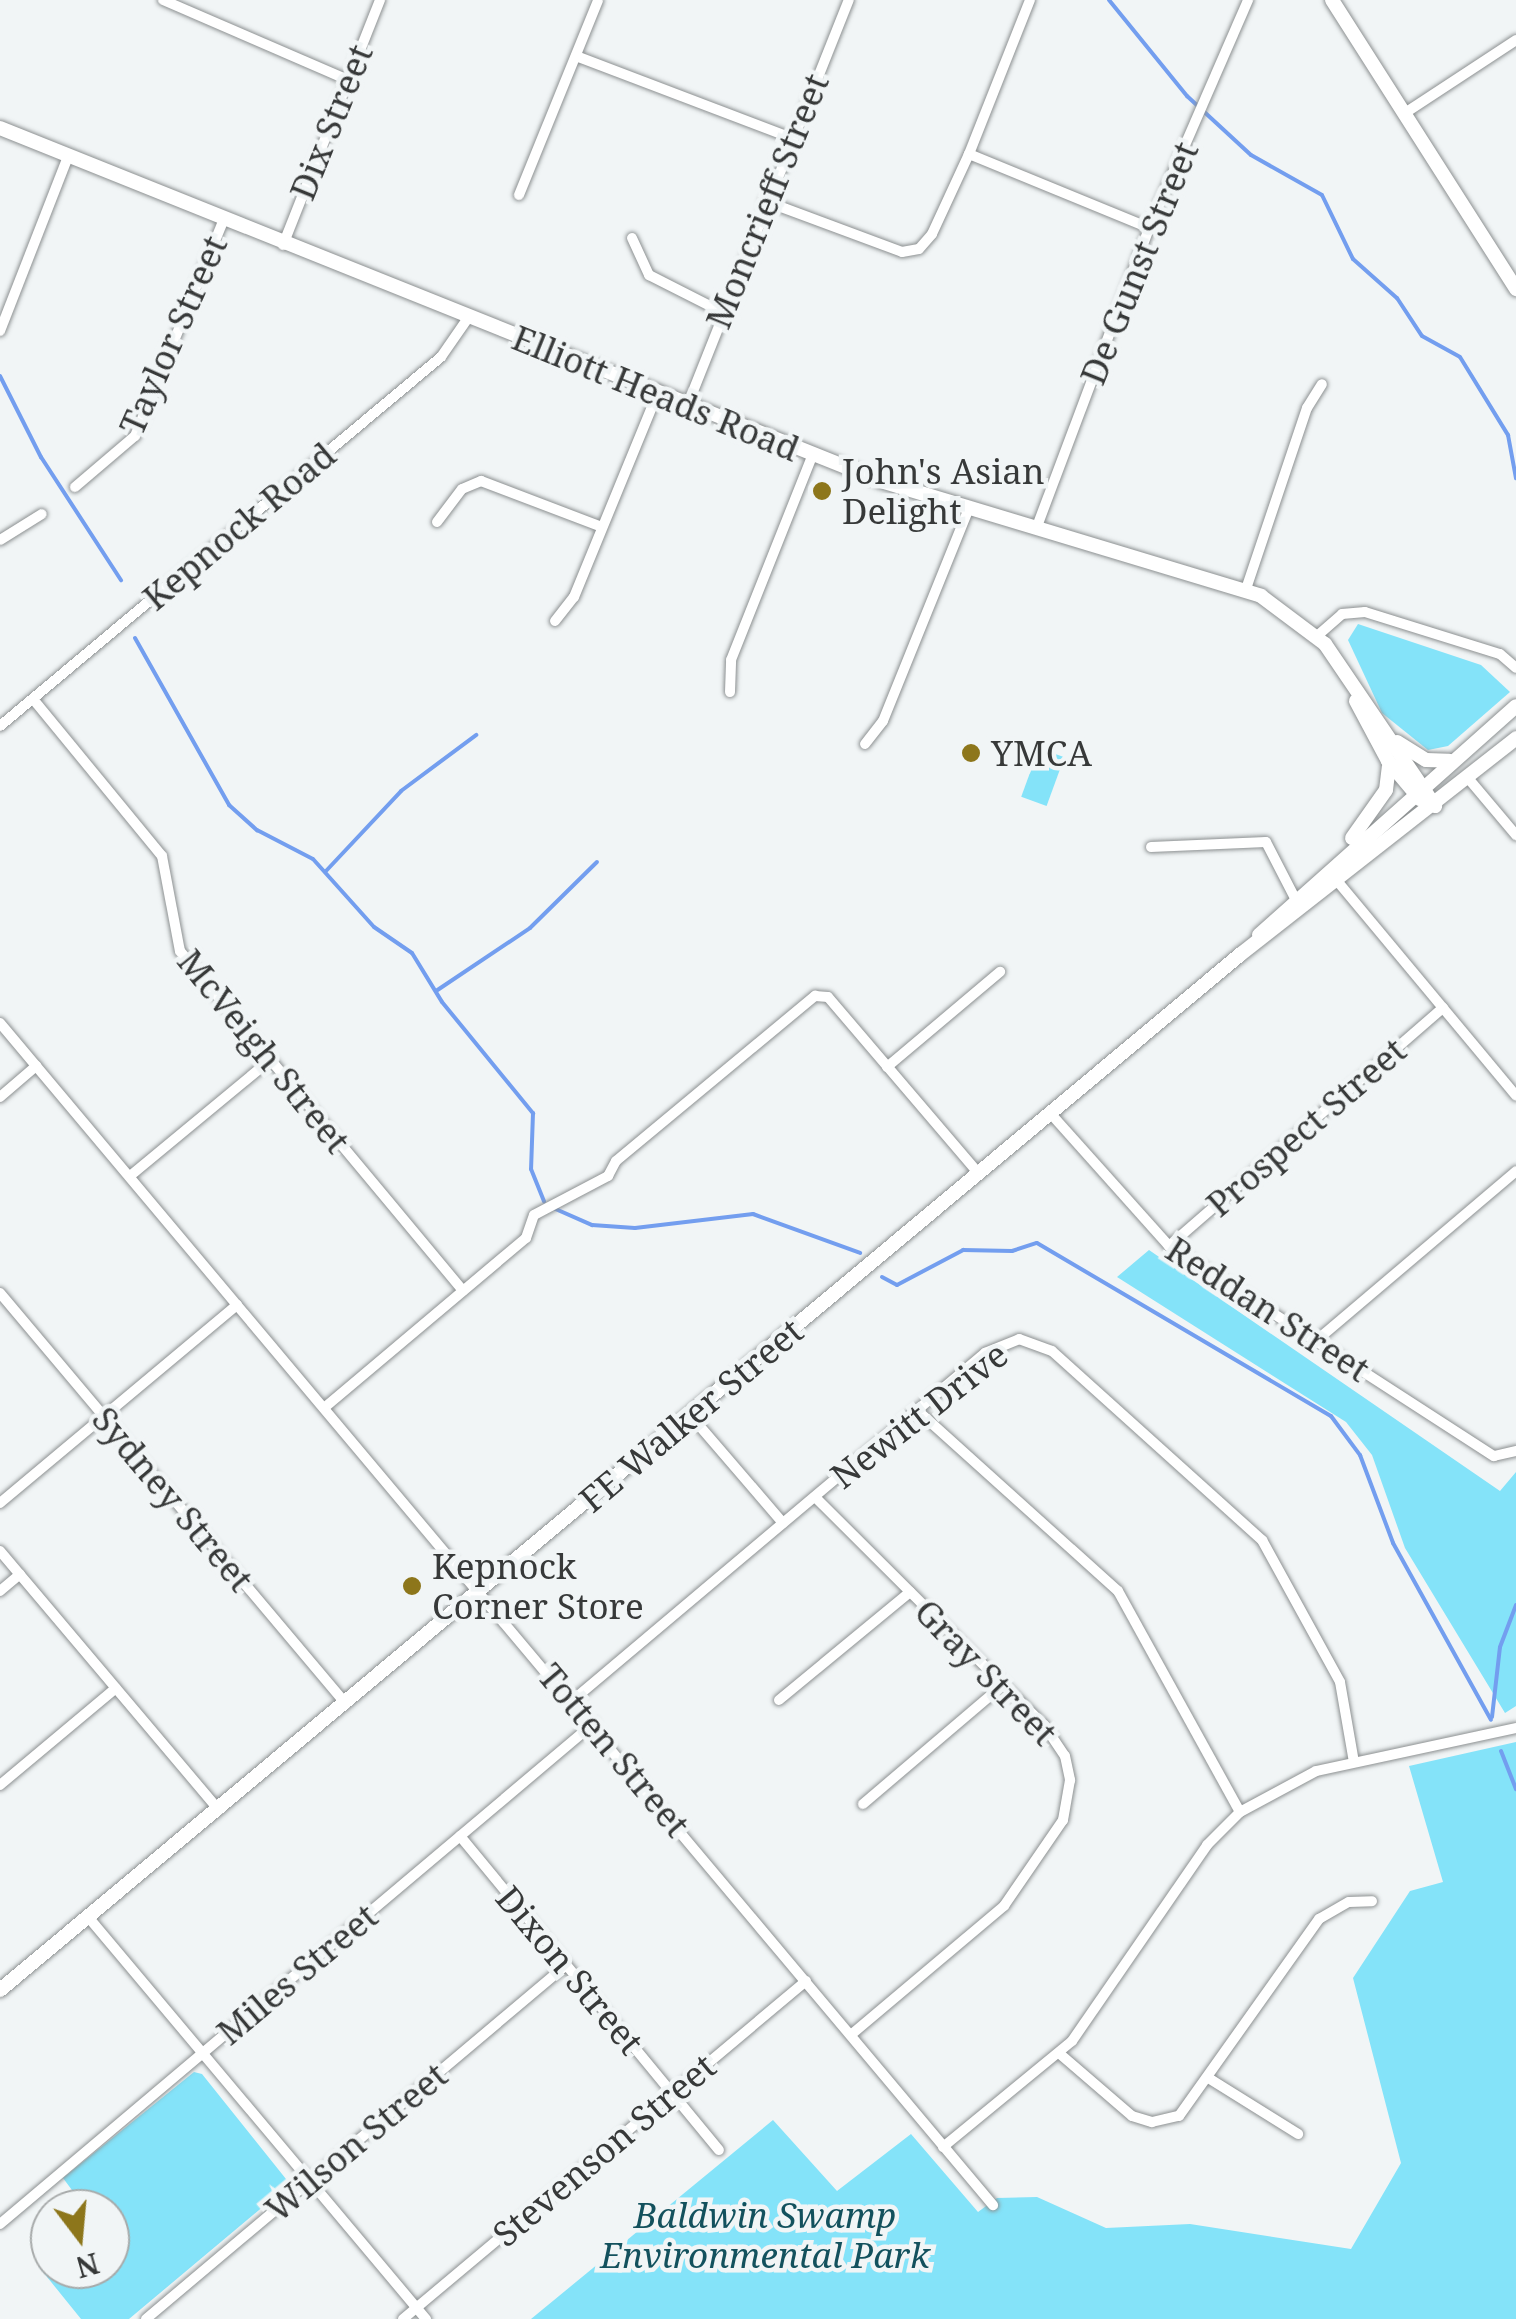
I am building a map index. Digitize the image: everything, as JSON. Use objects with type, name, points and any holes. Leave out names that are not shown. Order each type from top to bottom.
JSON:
[{"type":"main road","points":[[1332,0],[1514,280]]},
{"type":"main road","name":"Elliott Heads Road","points":[[0,128],[812,456],[968,508],[1246,589],[1317,636],[1419,789]]},
{"type":"main road","name":"Elliott Heads Road","points":[[1348,679],[1388,762],[1434,806]]},
{"type":"main road","name":"FE Walker Street","points":[[1298,905],[1316,880],[1516,706]]},
{"type":"main road","points":[[1378,724],[1426,760],[1454,759]]},
{"type":"main road","name":"FE Walker Street","points":[[0,1990],[1298,905],[1338,882],[1516,738]]},
{"type":"main road","points":[[1316,880],[1376,808],[1390,781],[1388,762]]},
{"type":"street","points":[[163,0],[348,80]]},
{"type":"street","name":"Dix Street","points":[[283,245],[380,0]]},
{"type":"street","points":[[518,196],[598,0]]},
{"type":"street","name":"Moncrieff Street","points":[[688,404],[848,0]]},
{"type":"street","points":[[766,201],[902,252],[919,248],[932,234],[969,154],[1030,0]]},
{"type":"street","name":"De Gunst Street","points":[[1036,528],[1149,228],[1248,0]]},
{"type":"street","points":[[1405,112],[1516,40]]},
{"type":"street","points":[[576,56],[792,138]]},
{"type":"street","points":[[969,154],[1149,228]]},
{"type":"street","points":[[0,330],[68,157]]},
{"type":"street","name":"Taylor Street","points":[[75,487],[135,436],[223,221]]},
{"type":"street","points":[[632,238],[649,275],[722,312]]},
{"type":"street","name":"Kepnock Road","points":[[0,726],[441,357],[468,318]]},
{"type":"street","points":[[1246,589],[1307,408],[1322,384]]},
{"type":"street","points":[[555,620],[574,597],[658,392]]},
{"type":"street","points":[[730,692],[731,660],[812,456]]},
{"type":"street","points":[[437,522],[462,488],[481,481],[602,526]]},
{"type":"street","points":[[864,744],[883,721],[968,508]]},
{"type":"street","points":[[2,543],[42,514]]},
{"type":"street","points":[[1317,636],[1342,614],[1364,612],[1500,654],[1516,668]]},
{"type":"street","name":"McVeigh Street","points":[[33,699],[162,856],[180,951],[268,1062],[463,1291]]},
{"type":"street","points":[[1468,778],[1516,834]]},
{"type":"street","points":[[1151,848],[1266,842],[1298,905]]},
{"type":"street","points":[[1338,882],[1516,1096]]},
{"type":"street","points":[[887,1067],[1000,972]]},
{"type":"street","points":[[324,1408],[526,1238],[534,1215],[610,1175],[616,1161],[820,995],[979,1174]]},
{"type":"street","name":"Prospect Street","points":[[1168,1246],[1442,1008]]},
{"type":"street","name":"Totten Street","points":[[0,1023],[573,1700],[992,2205]]},
{"type":"street","points":[[130,1176],[268,1062]]},
{"type":"street","points":[[0,1096],[36,1066]]},
{"type":"street","name":"Reddan Street","points":[[1051,1114],[1168,1246],[1494,1456],[1516,1450]]},
{"type":"street","points":[[1316,1340],[1516,1171]]},
{"type":"street","name":"Sydney Street","points":[[0,1293],[346,1704]]},
{"type":"street","points":[[0,1503],[237,1305]]},
{"type":"street","name":"Newitt Drive","points":[[573,1700],[996,1345],[1020,1338],[1052,1351],[1262,1540],[1340,1682],[1354,1762]]},
{"type":"street","points":[[918,1411],[1118,1592],[1240,1812]]},
{"type":"street","points":[[691,1416],[783,1523]]},
{"type":"street","name":"Gray Street","points":[[815,1497],[1044,1725],[1065,1756],[1070,1792],[1063,1820],[1004,1906],[851,2036]]},
{"type":"street","points":[[0,1551],[220,1810]]},
{"type":"street","points":[[0,1590],[20,1574]]},
{"type":"street","points":[[779,1700],[910,1592]]},
{"type":"street","points":[[863,1804],[1003,1685]]},
{"type":"street","points":[[0,1785],[116,1688]]},
{"type":"street","name":"Miles Street","points":[[0,2224],[593,1724]]},
{"type":"street","points":[[943,2147],[1060,2054],[1207,1845],[1240,1812],[1294,1778],[1354,1762],[1472,1742],[1516,1728]]},
{"type":"street","name":"Dixon Street","points":[[460,1836],[719,2150]]},
{"type":"street","points":[[1060,2054],[1141,2120],[1179,2116],[1210,2080],[1318,1919],[1349,1902],[1372,1901]]},
{"type":"street","points":[[88,1918],[426,2319]]},
{"type":"street","name":"Wilson Street","points":[[146,2319],[565,1966]]},
{"type":"street","name":"Stevenson Street","points":[[403,2319],[806,1981]]},
{"type":"street","points":[[1210,2080],[1298,2134]]},
{"type":"green space","points":[[1358,624],[1481,665],[1510,692],[1448,746],[1428,750],[1382,713],[1348,640]]},
{"type":"green space","points":[[1039,748],[1064,757],[1047,806],[1021,797]]},
{"type":"green space","points":[[1149,1250],[1500,1491],[1516,1472],[1516,1706],[1505,1713],[1405,1548],[1372,1455],[1346,1422],[1117,1277]]},
{"type":"green space","name":"Baldwin Swamp Environmental Park","points":[[1516,1742],[1516,2319],[531,2319],[773,2120],[837,2191],[911,2134],[978,2212],[997,2198],[1037,2197],[1106,2228],[1190,2224],[1351,2249],[1401,2163],[1353,1978],[1410,1891],[1443,1882],[1409,1766]]},
{"type":"green space","points":[[194,2072],[202,2074],[290,2184],[129,2319],[81,2319],[57,2289],[130,2289],[130,2189],[71,2189],[63,2178]]},
{"type":"waterway","points":[[1109,0],[1187,96],[1251,155],[1322,195],[1353,259],[1397,298],[1422,336],[1460,357],[1508,435],[1516,478]]},
{"type":"waterway","points":[[0,376],[41,457],[121,580]]},
{"type":"waterway","points":[[135,638],[229,805],[257,830],[313,859],[374,927],[412,953],[442,1002],[533,1113],[531,1169],[544,1202]]},
{"type":"waterway","points":[[326,871],[401,791],[476,735]]},
{"type":"waterway","points":[[436,991],[530,928],[597,862]]},
{"type":"waterway","points":[[551,1207],[592,1225],[635,1228],[753,1214],[860,1253]]},
{"type":"waterway","points":[[882,1277],[897,1285],[963,1250],[1012,1251],[1037,1243],[1331,1416],[1360,1455],[1393,1543],[1491,1720]]},
{"type":"waterway","points":[[1492,1717],[1500,1647],[1516,1605]]},
{"type":"waterway","points":[[1501,1751],[1516,1789]]},
{"type":"place","name":"John's Asian Delight","points":[[822,491]]},
{"type":"place","name":"YMCA","points":[[971,753]]},
{"type":"place","name":"Kepnock Corner Store","points":[[412,1586]]}]
